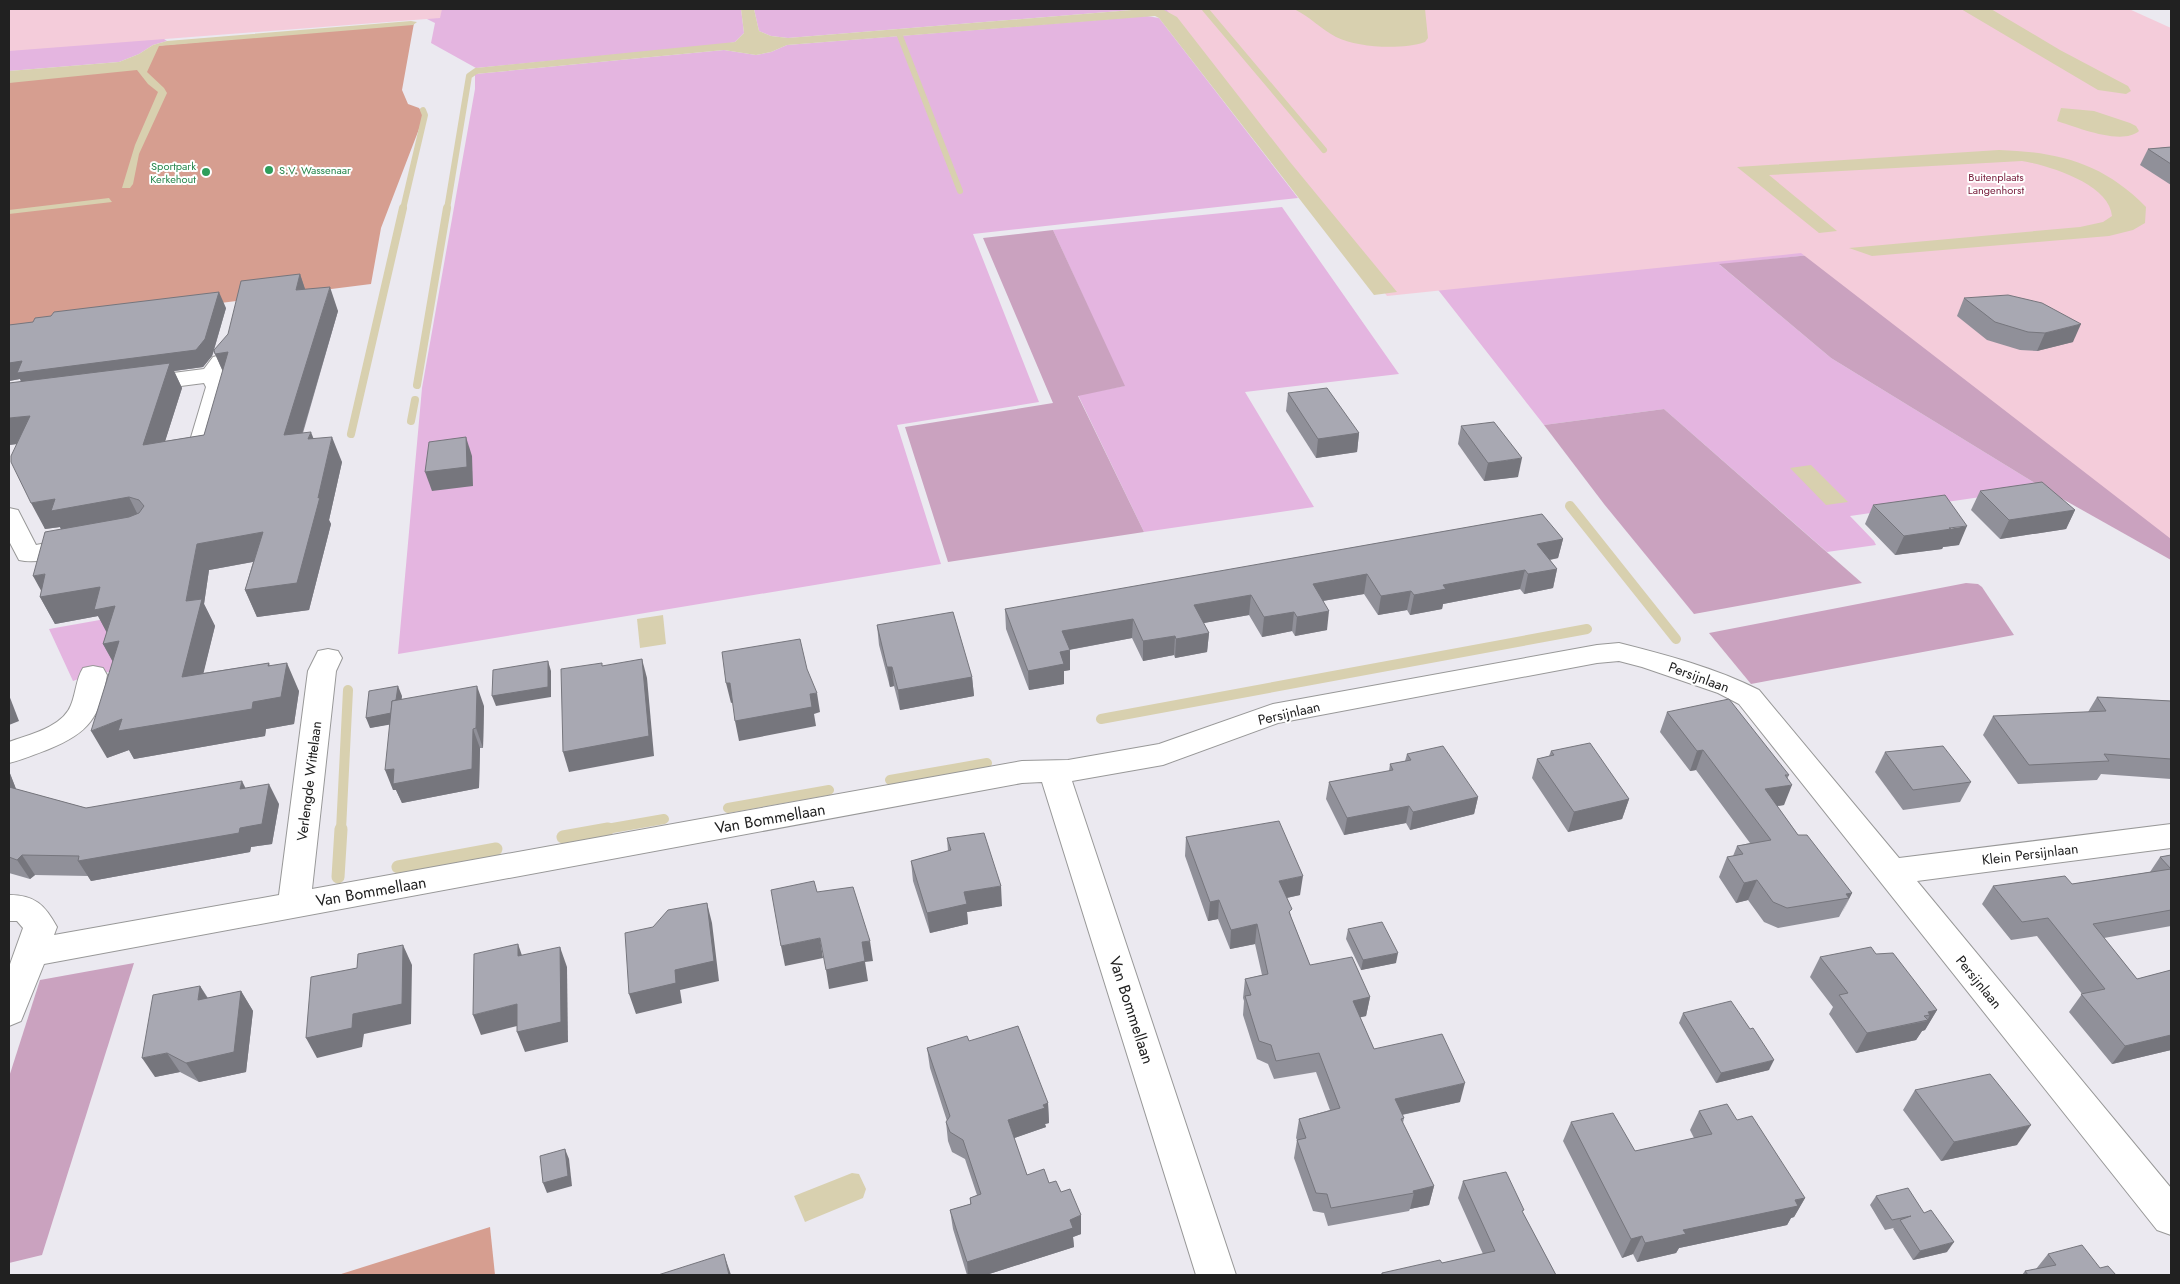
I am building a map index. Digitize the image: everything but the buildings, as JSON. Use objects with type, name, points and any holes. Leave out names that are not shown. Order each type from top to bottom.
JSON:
[{"type":"street","points":[[124,386],[211,375],[225,358],[229,340]]},
{"type":"street","points":[[201,444],[217,387],[211,375]]},
{"type":"street","points":[[9,515],[28,554],[104,540]]},
{"type":"street","name":"Persijnlaan","points":[[1054,771],[1163,754],[1273,714],[1597,654],[1619,652],[1650,660],[1728,686],[1749,698],[2171,1217]]},
{"type":"street","name":"Verlengde Wittelaan","points":[[294,906],[322,671],[328,658]]},
{"type":"street","points":[[9,753],[57,734],[78,720],[85,708],[93,675]]},
{"type":"street","name":"Van Bommellaan","points":[[31,953],[1022,772],[1054,771],[1216,1275]]},
{"type":"street","name":"Klein Persijnlaan","points":[[1889,872],[2171,836]]},
{"type":"street","points":[[9,908],[19,908],[33,914],[40,927],[9,1010]]},
{"type":"shaded area","points":[[9,9],[741,9],[744,33],[735,42],[725,44],[476,68],[431,43],[435,23],[423,17],[161,37],[167,41],[153,45],[139,54],[119,62],[9,71]]},
{"type":"shaded area","points":[[741,9],[754,9],[759,31],[771,36],[788,38],[1144,9],[1164,10],[1177,17],[1290,162],[1397,292],[1374,295],[1159,18],[1155,16],[787,45],[771,52],[756,55],[724,50],[475,74],[476,68],[735,42],[744,33]]},
{"type":"shaded area","points":[[754,9],[1144,9],[788,38],[771,36],[759,31]]},
{"type":"shaded area","points":[[1144,9],[1503,9],[1810,255],[1720,265],[1831,358],[2043,488],[1850,516],[1876,545],[1827,552],[1664,409],[1544,425],[1334,157],[1177,17]]},
{"type":"shaded area","points":[[1294,9],[1425,9],[1428,38],[1425,42],[1415,45],[1393,47],[1356,44],[1336,37]]},
{"type":"shaded area","points":[[1961,9],[1991,9],[2060,50],[2128,86],[2131,91],[2126,94],[2098,90]]},
{"type":"shaded area","points":[[1147,16],[1159,18],[1298,198],[973,234],[1039,402],[897,425],[941,564],[398,654],[422,388],[475,89],[475,74],[724,50],[756,55],[771,52],[787,45]]},
{"type":"shaded area","points":[[417,22],[413,25],[159,46],[147,72],[167,93],[139,154],[133,184],[130,188],[122,188],[135,145],[158,92],[148,84],[137,70],[9,83],[9,71],[119,62],[139,54],[153,45],[167,41]]},
{"type":"shaded area","name":"Sportpark Kerkehout","points":[[414,23],[402,90],[408,104],[419,108],[424,116],[381,228],[371,284],[63,323],[9,336],[9,77],[126,66],[154,46]]},
{"type":"shaded area","points":[[2061,108],[2094,111],[2130,123],[2136,126],[2139,131],[2122,137],[2087,131],[2057,121]]},
{"type":"shaded area","points":[[1999,150],[2060,157],[2096,170],[2130,192],[2146,207],[2145,223],[2133,230],[2109,236],[1872,256],[1849,248],[2080,227],[2103,222],[2112,216],[2109,205],[2101,194],[2090,186],[2061,172],[2022,161],[1769,175],[1837,231],[1819,233],[1737,167]]},
{"type":"shaded area","points":[[109,198],[112,202],[9,214],[9,210]]},
{"type":"shaded area","points":[[1282,207],[1399,374],[1245,392],[1314,507],[1144,532],[1078,395],[1124,386],[1053,230]]},
{"type":"shaded area","points":[[1053,230],[1125,386],[1078,396],[1144,532],[948,562],[905,427],[1053,403],[983,238]]},
{"type":"shaded area","points":[[2171,251],[2171,560],[2043,488],[1831,358],[1719,264],[1810,255]]},
{"type":"shaded area","points":[[1664,409],[1862,583],[1694,614],[1604,504],[1544,425]]},
{"type":"shaded area","points":[[1811,465],[1848,502],[1826,505],[1790,468]]},
{"type":"shaded area","points":[[1966,583],[1978,584],[1982,587],[2014,635],[1751,684],[1709,633]]},
{"type":"shaded area","points":[[663,615],[666,644],[640,648],[637,619]]},
{"type":"shaded area","points":[[111,618],[116,671],[92,674],[73,681],[49,629]]},
{"type":"shaded area","points":[[134,963],[42,1255],[9,1263],[9,1077],[40,980]]},
{"type":"shaded area","points":[[852,1173],[859,1174],[866,1189],[863,1198],[805,1222],[794,1196]]},
{"type":"shaded area","points":[[490,1227],[495,1275],[338,1275]]},
{"type":"green space","points":[[9,9],[442,9],[440,18],[9,51]]},
{"type":"green space","name":"Buitenplaats Langenhorst","points":[[1166,9],[2129,9],[2171,28],[2171,539],[1801,253],[1387,296]]},
{"type":"waterway","points":[[1205,9],[1324,150]]},
{"type":"waterway","points":[[900,36],[960,191]]},
{"type":"waterway","points":[[447,209],[469,76],[476,71]]},
{"type":"waterway","points":[[403,209],[425,115],[423,110]]},
{"type":"waterway","points":[[351,434],[403,208]]},
{"type":"waterway","points":[[417,385],[447,208]]},
{"type":"waterway","points":[[411,421],[415,400]]},
{"type":"waterway","points":[[1570,506],[1676,639]]},
{"type":"waterway","points":[[1101,719],[1587,629]]},
{"type":"waterway","points":[[341,830],[348,690]]},
{"type":"waterway","points":[[890,780],[987,763]]},
{"type":"waterway","points":[[728,808],[829,790]]},
{"type":"waterway","points":[[601,830],[664,819]]},
{"type":"waterway","points":[[338,877],[341,829]]},
{"type":"waterway","points":[[563,837],[608,829]]},
{"type":"waterway","points":[[398,867],[496,849]]},
{"type":"place","name":"S.V. Wassenaar","points":[[269,170]]},
{"type":"place","name":"Sportpark Kerkehout","points":[[206,172]]}]
